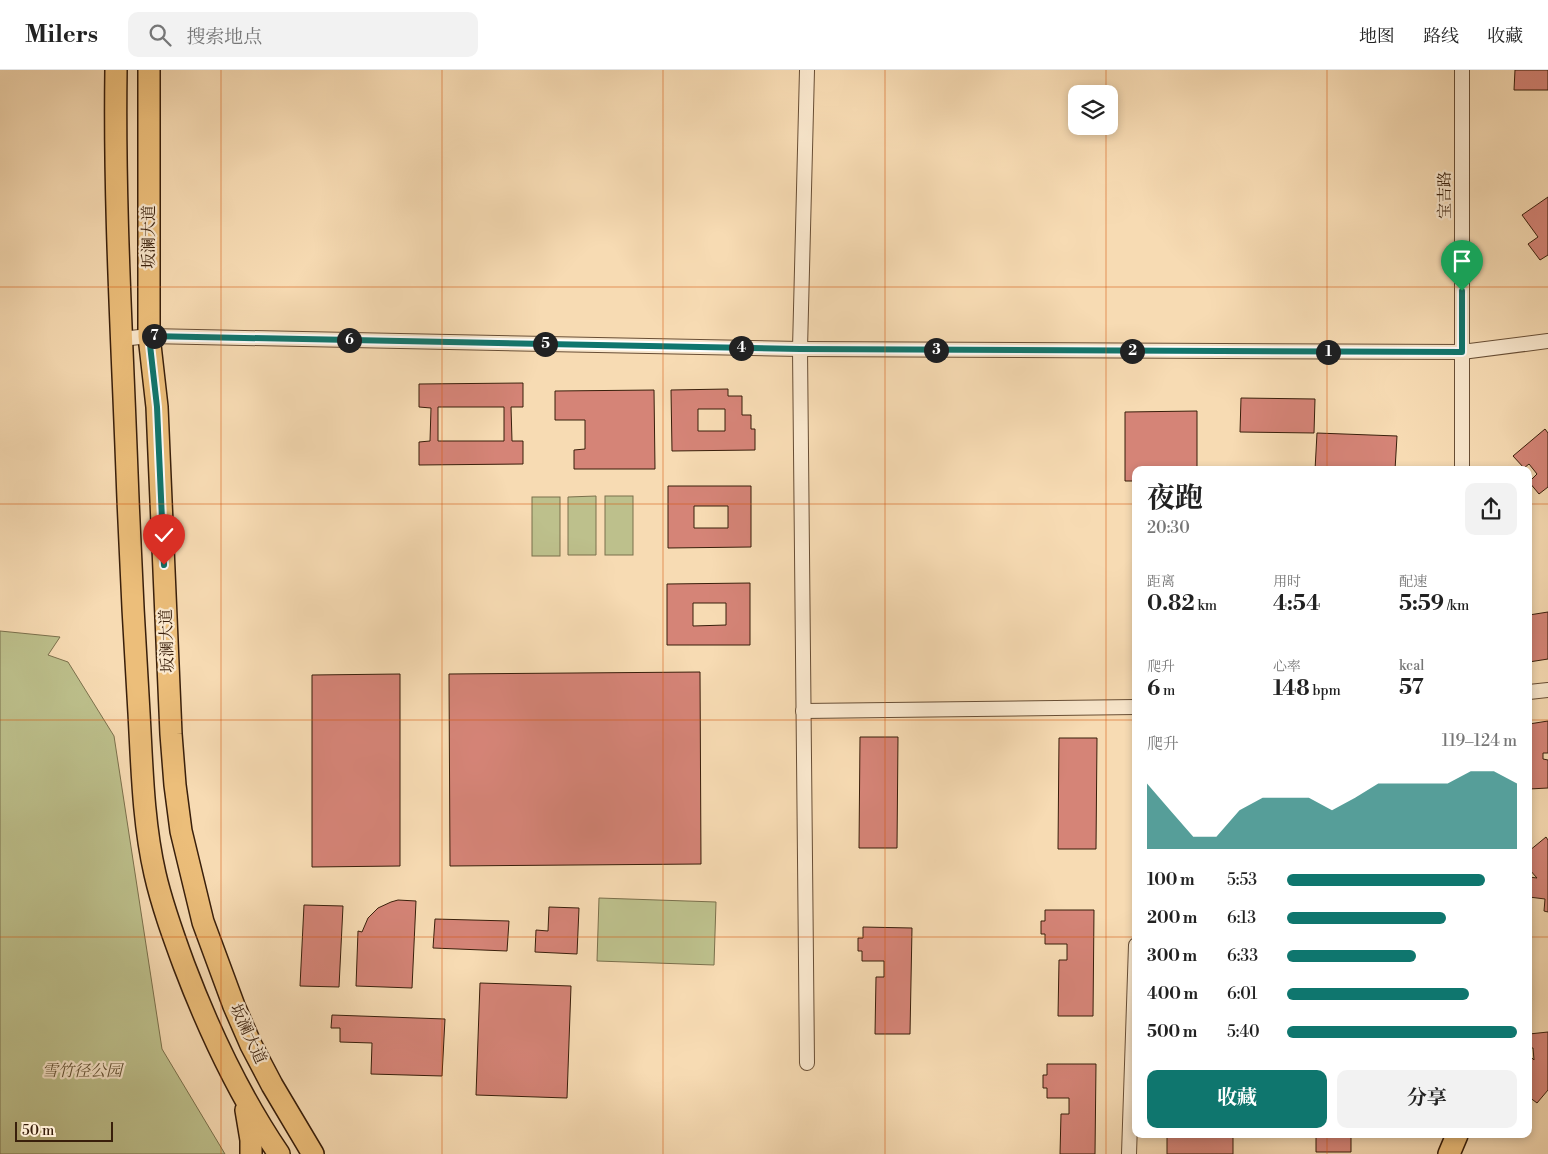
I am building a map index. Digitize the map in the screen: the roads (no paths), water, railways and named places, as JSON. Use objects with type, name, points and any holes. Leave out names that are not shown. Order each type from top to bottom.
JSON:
[{"type":"main road","name":"坂澜大道","points":[[116,70],[114,150],[121,339],[137,676],[147,830],[155,874],[169,925],[197,1000],[239,1089],[279,1154]]},
{"type":"main road","name":"坂澜大道","points":[[149,70],[149,336],[157,407],[171,734],[175,785],[182,831],[202,922],[251,1045],[313,1154]]},
{"type":"main road","points":[[239,1089],[249,1123],[251,1154]]},
{"type":"main road","points":[[294,1120],[305,1135],[326,1154]]},
{"type":"main road","points":[[1449,1154],[1458,1138]]},
{"type":"main road","points":[[1461,1138],[1469,1154]]},
{"type":"street","points":[[806,1063],[800,349],[807,70]]},
{"type":"street","name":"宝吉路","points":[[1462,70],[1462,466]]},
{"type":"street","points":[[121,339],[149,336],[800,349],[1462,352],[1548,341]]},
{"type":"street","points":[[1532,692],[1548,690]]},
{"type":"street","points":[[803,711],[1132,707]]},
{"type":"street","points":[[1129,1154],[1132,1064]]},
{"type":"street","points":[[1460,1138],[1460,1154]]},
{"type":"park label","name":"雪竹径公园","points":[[82,1071]]}]
